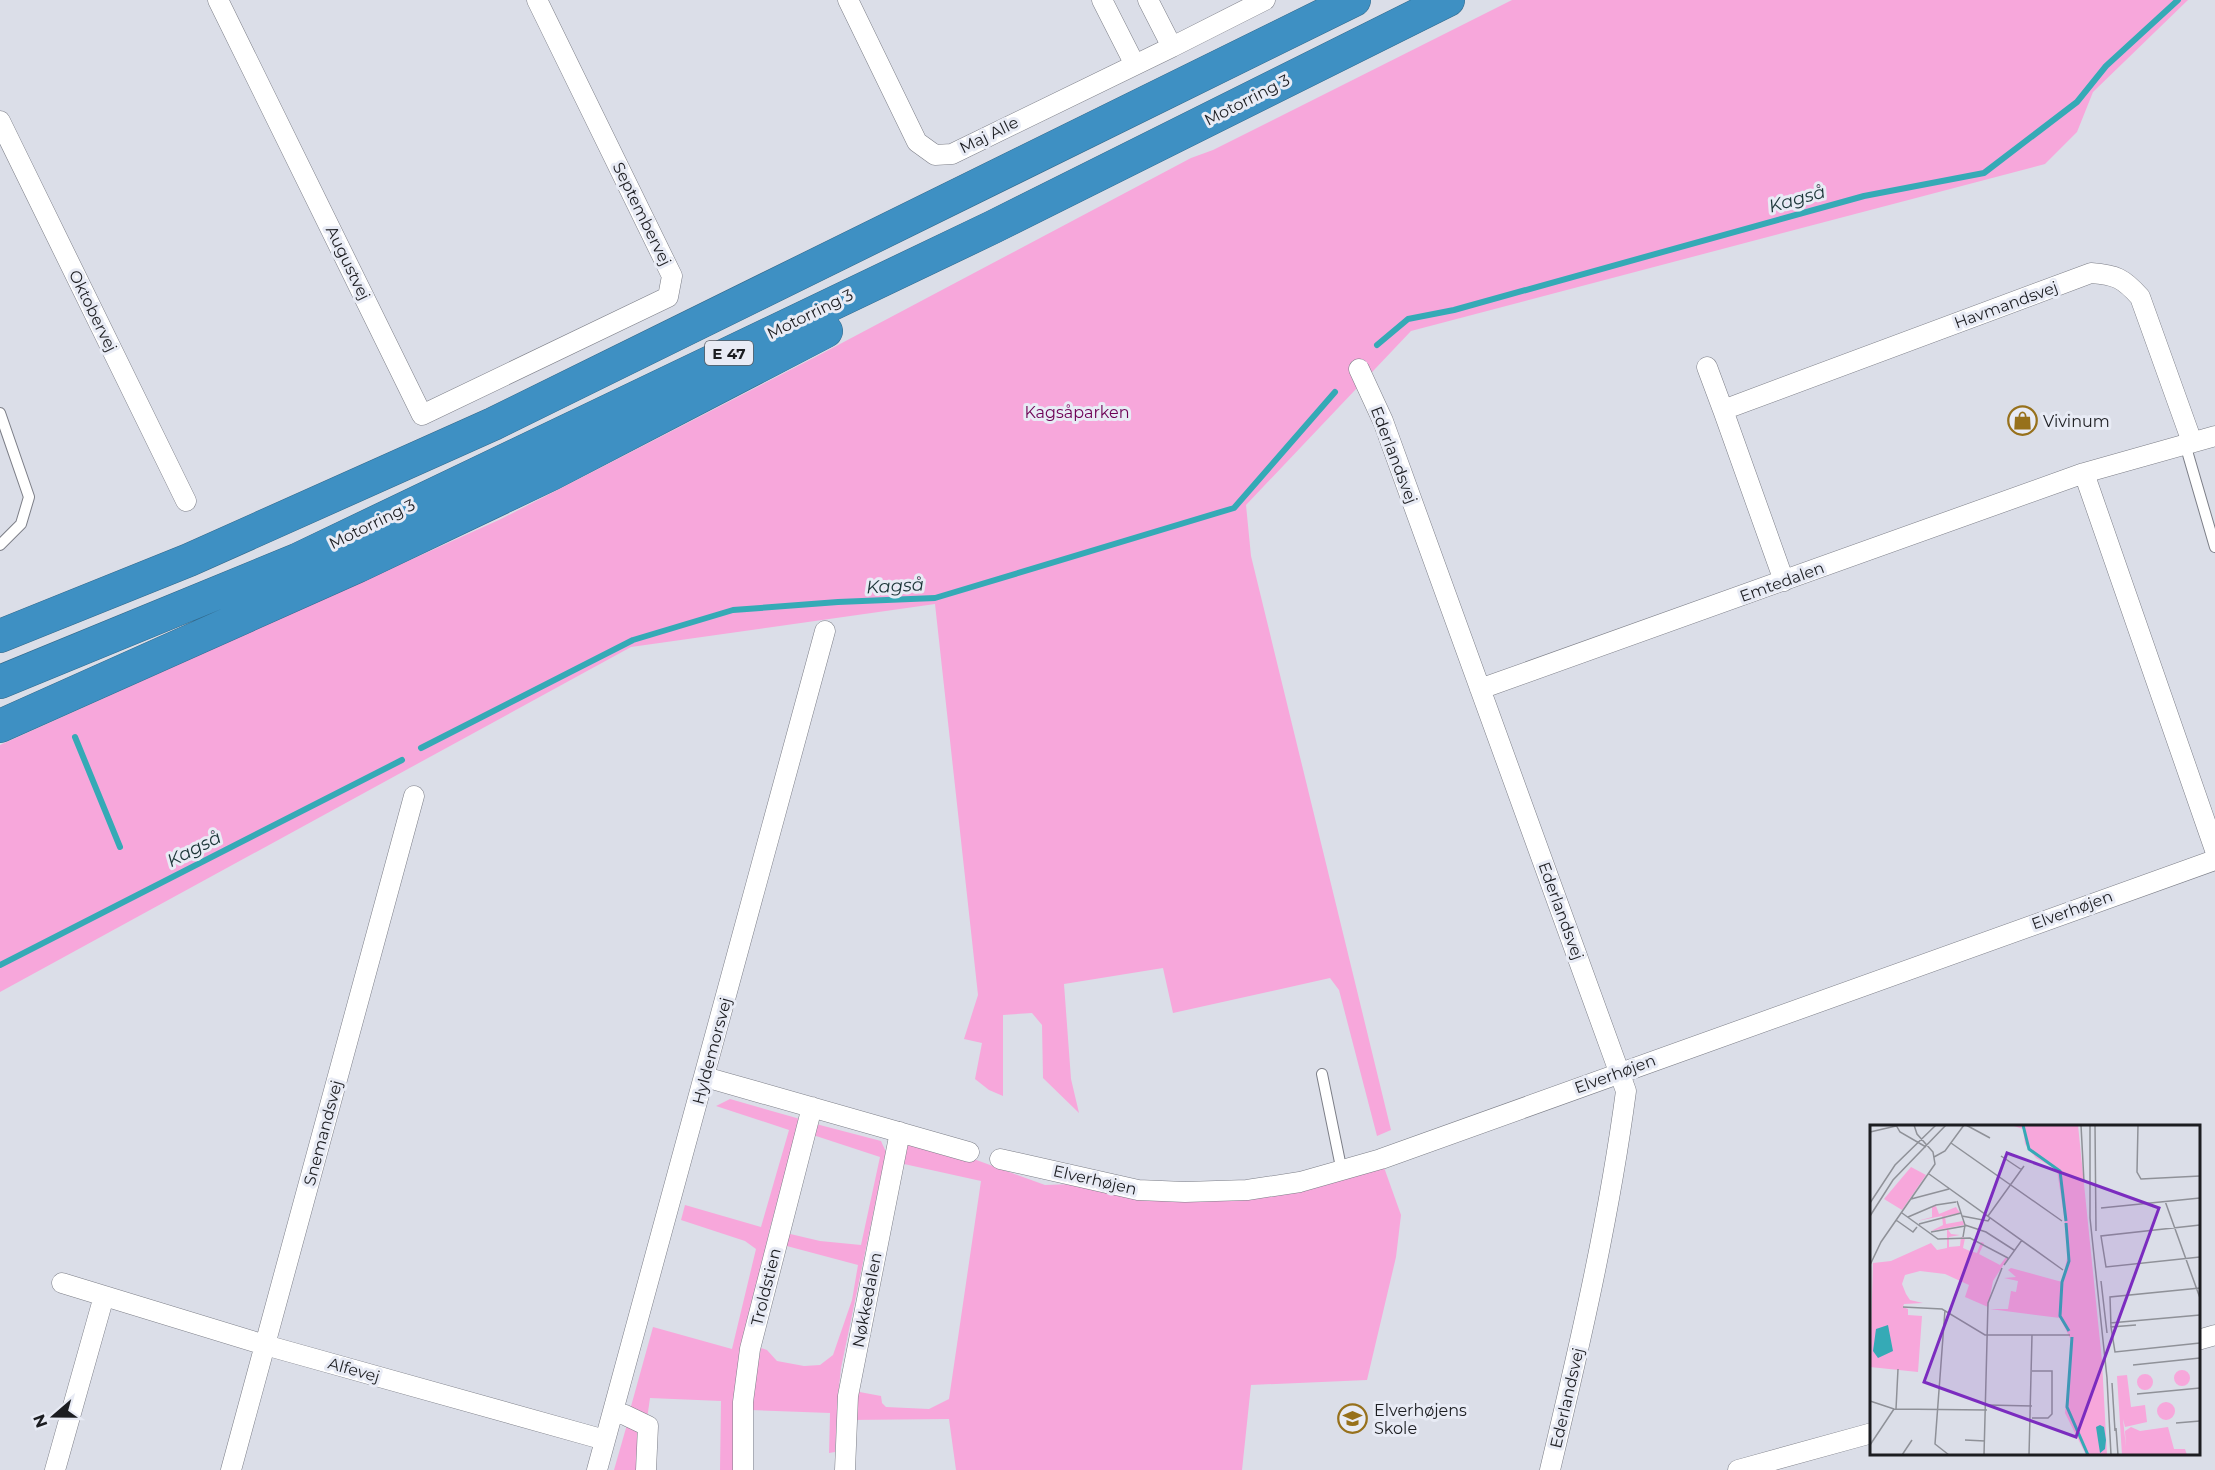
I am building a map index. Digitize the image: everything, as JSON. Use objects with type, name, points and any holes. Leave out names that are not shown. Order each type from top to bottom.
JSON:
[{"type":"highway","name":"E 47","points":[[0,636],[189,560],[493,423],[1354,0]]},
{"type":"highway","name":"Motorring 3","points":[[0,682],[297,560],[993,227],[1448,0]]},
{"type":"highway","points":[[2,725],[358,566],[551,474],[879,304],[993,227]]},
{"type":"street","name":"Augustvej","points":[[219,0],[422,415],[534,360]]},
{"type":"street","name":"Septembervej","points":[[534,360],[668,297],[672,276],[537,0]]},
{"type":"street","name":"Maj Alle","points":[[848,0],[917,142],[935,155],[952,154],[1265,0]]},
{"type":"street","points":[[1102,0],[1135,65]]},
{"type":"street","points":[[1148,0],[1172,47]]},
{"type":"street","name":"Oktobervej","points":[[0,121],[186,501]]},
{"type":"street","name":"Havmandsvej","points":[[1723,410],[2091,273],[2110,274],[2127,282],[2140,297],[2188,443]]},
{"type":"street","points":[[1707,367],[1784,581]]},
{"type":"street","name":"Ederlandsvej","points":[[1359,369],[1383,422],[1626,1091],[1616,1164],[1586,1318],[1550,1470]]},
{"type":"street","name":"Emtedalen","points":[[1480,689],[2084,473],[2215,436]]},
{"type":"street","points":[[2084,473],[2215,850]]},
{"type":"street","name":"Hyldemorsvej","points":[[597,1470],[825,632]]},
{"type":"street","name":"Snemandsvej","points":[[231,1470],[414,796]]},
{"type":"street","name":"Elverhøjen","points":[[1000,1159],[1137,1190],[1185,1192],[1247,1190],[1300,1182],[1342,1172],[2215,860]]},
{"type":"street","points":[[705,1077],[969,1152]]},
{"type":"street","name":"Troldstien","points":[[743,1470],[743,1402],[750,1349],[812,1107]]},
{"type":"street","name":"Nøkkedalen","points":[[845,1470],[848,1396],[900,1132]]},
{"type":"street","name":"Alfevej","points":[[62,1283],[265,1345],[605,1440]]},
{"type":"street","points":[[55,1470],[104,1296]]},
{"type":"street","points":[[2200,1340],[2215,1335]]},
{"type":"street","points":[[613,1412],[648,1426],[646,1470]]},
{"type":"street","points":[[1738,1470],[1870,1434]]},
{"type":"lane","points":[[0,413],[29,497],[21,524],[0,545]]},
{"type":"lane","points":[[2188,443],[2215,547]]},
{"type":"lane","points":[[1322,1074],[1342,1172]]},
{"type":"green space","name":"Kagsåparken","points":[[1512,0],[2188,0],[2093,92],[2077,132],[2045,164],[1411,331],[1246,505],[1251,556],[1391,1130],[1377,1136],[1339,990],[1330,978],[1173,1013],[1163,968],[1064,984],[1071,1079],[1079,1113],[1043,1078],[1042,1025],[1032,1013],[1003,1015],[1003,1096],[989,1090],[975,1079],[982,1043],[964,1039],[978,995],[935,604],[631,647],[0,992],[0,745],[501,519],[823,353],[1191,158],[1213,150]]},
{"type":"green space","points":[[730,1099],[800,1119],[770,1228],[739,1366],[734,1470],[720,1470],[721,1401],[650,1398],[647,1419],[630,1410],[653,1327],[732,1349],[756,1249],[745,1241],[681,1220],[685,1205],[761,1227],[789,1130],[716,1106]]},
{"type":"green space","points":[[816,1124],[881,1141],[886,1152],[841,1368],[835,1452],[829,1453],[830,1413],[751,1410],[753,1386],[761,1348],[767,1350],[777,1361],[804,1366],[820,1365],[833,1355],[852,1300],[858,1265],[783,1245],[786,1233],[820,1241],[861,1245],[880,1157],[813,1135]]},
{"type":"green space","points":[[900,1132],[1045,1185],[1105,1183],[1218,1191],[1381,1159],[1401,1215],[1396,1257],[1367,1380],[1251,1385],[1242,1470],[956,1470],[949,1419],[846,1420],[849,1390],[881,1396],[882,1403],[886,1407],[929,1409],[949,1399],[981,1181],[895,1162]]},
{"type":"green space","points":[[628,1421],[643,1431],[641,1470],[614,1470]]},
{"type":"waterway","name":"Kagså","points":[[1377,345],[1408,319],[1454,310],[1864,196],[1984,173],[2077,102],[2106,66],[2178,0]]},
{"type":"waterway","name":"Kagså","points":[[421,748],[633,640],[733,610],[935,598],[1234,508],[1335,392]]},
{"type":"waterway","points":[[75,737],[120,847]]},
{"type":"waterway","name":"Kagså","points":[[0,965],[402,760]]},
{"type":"place","name":"Vivinum","points":[[2022,421]]},
{"type":"place","name":"Elverhøjens Skole","points":[[1353,1419]]}]
